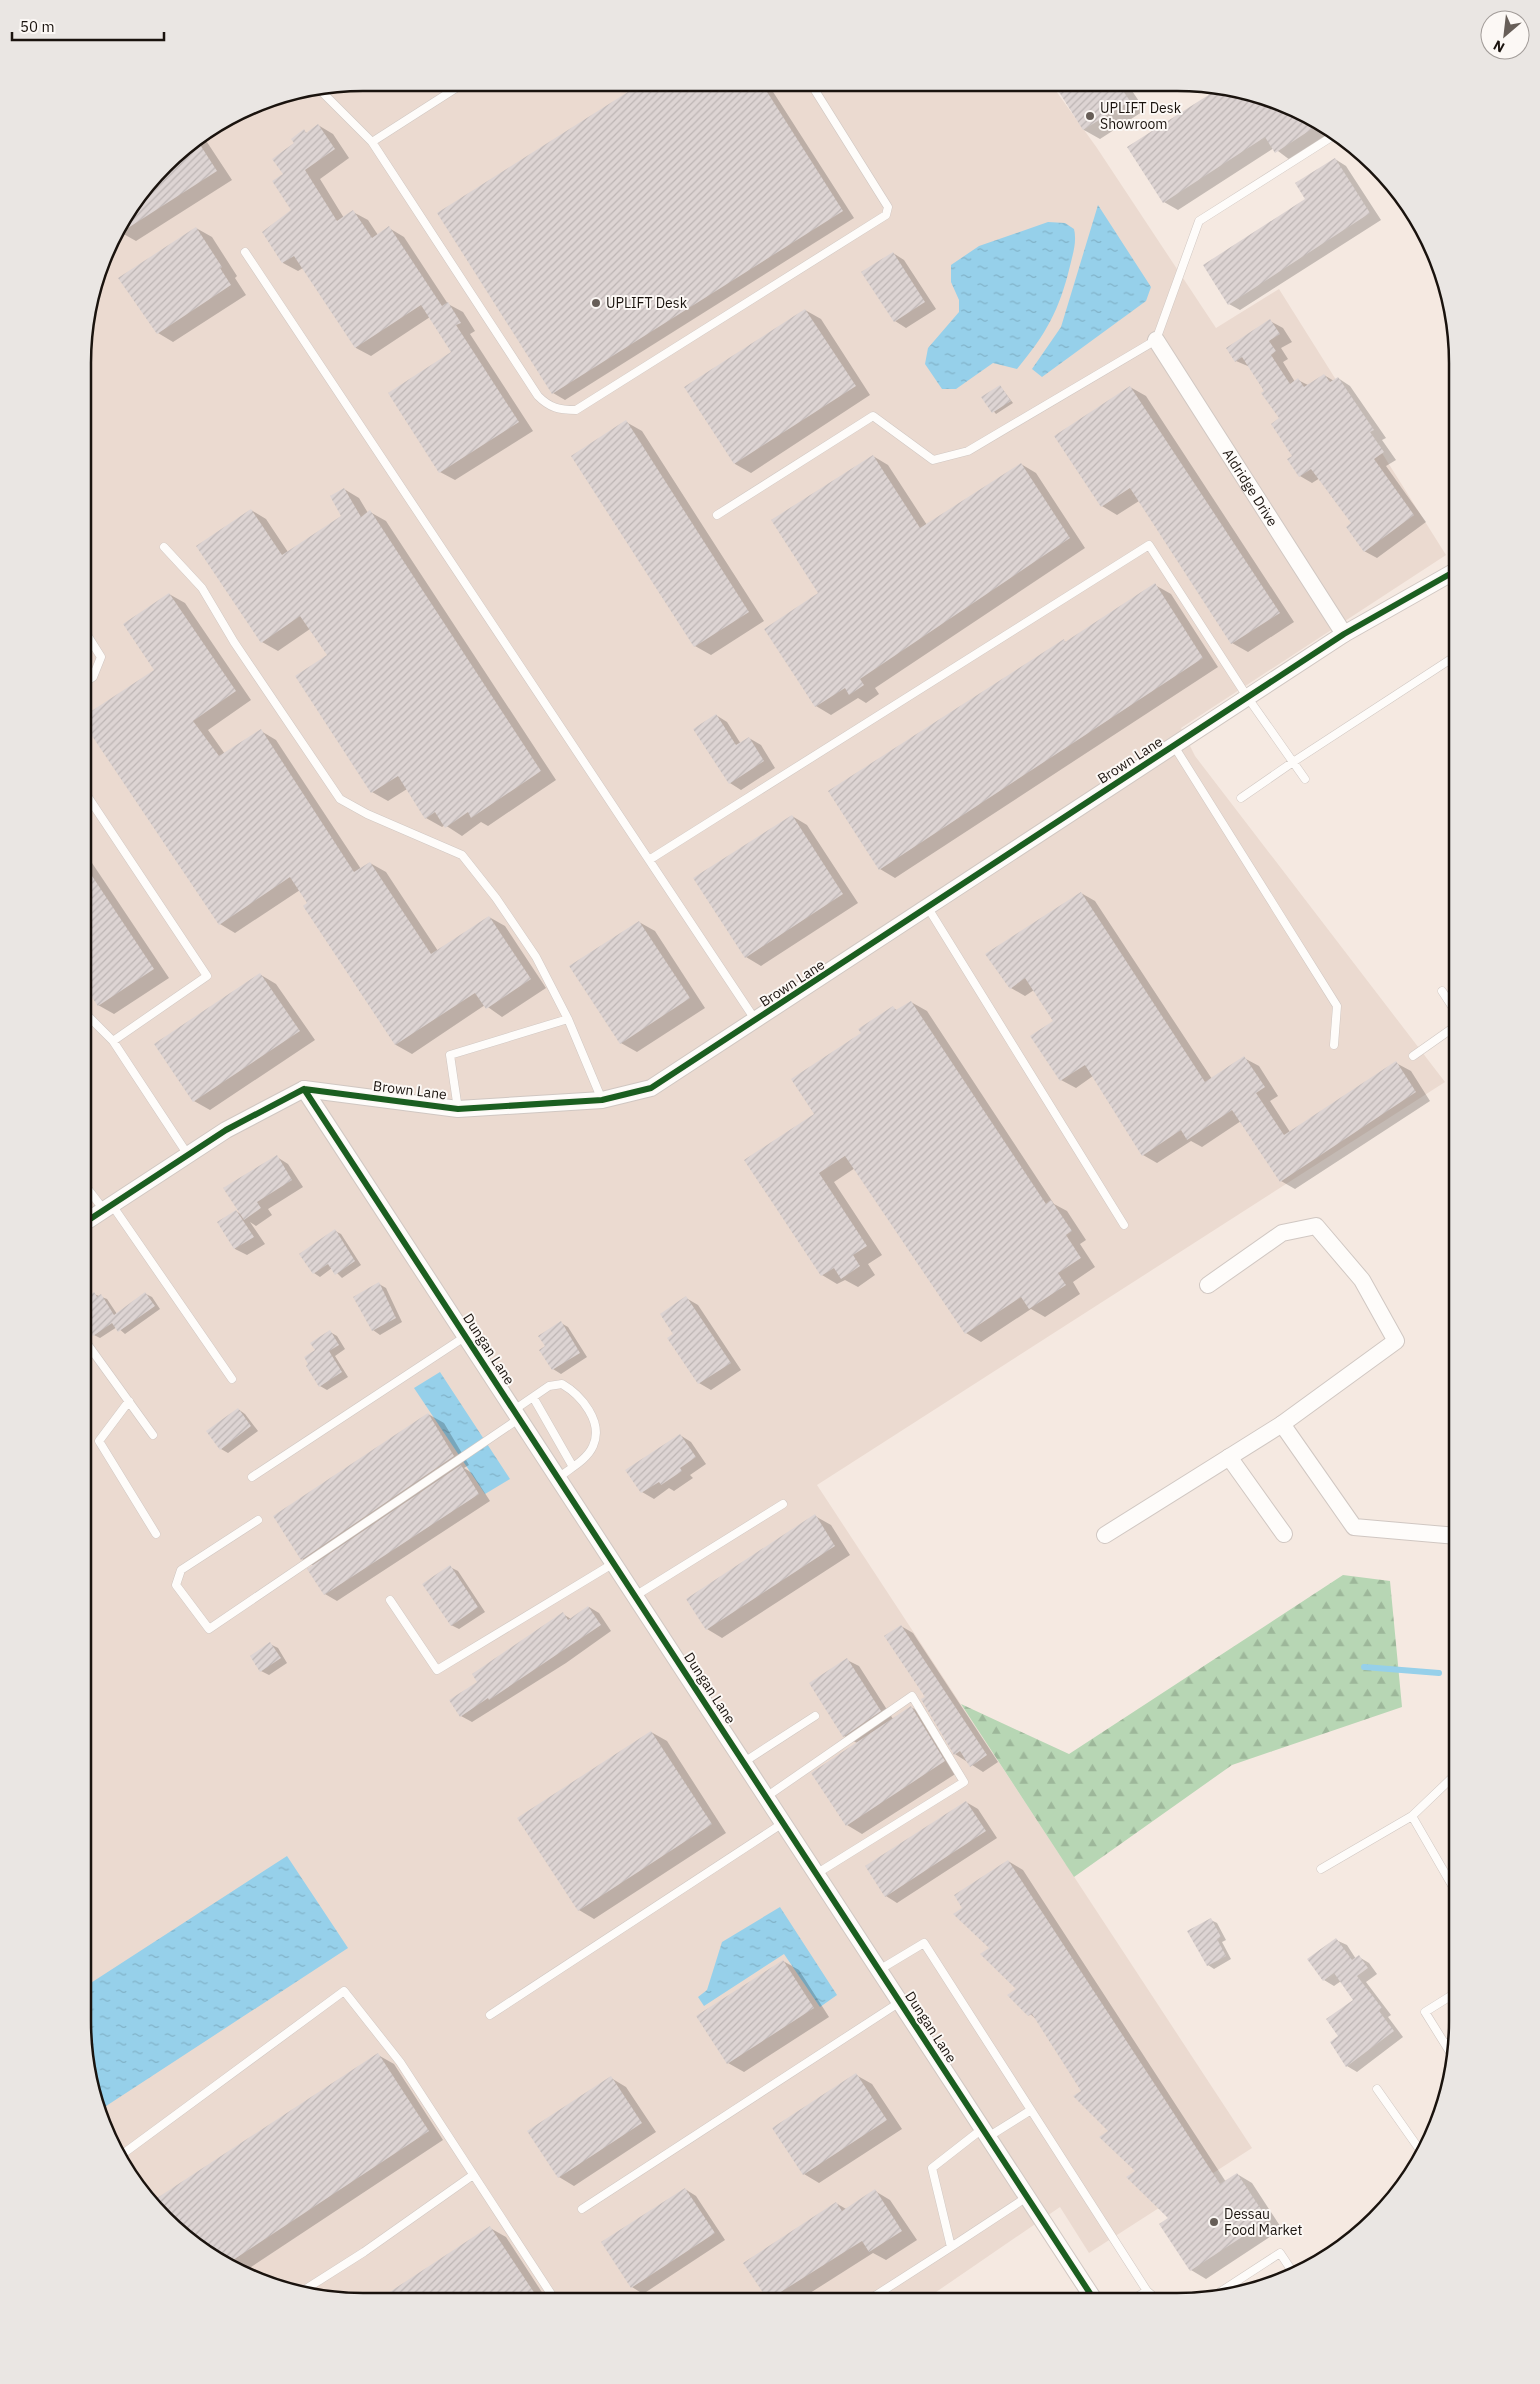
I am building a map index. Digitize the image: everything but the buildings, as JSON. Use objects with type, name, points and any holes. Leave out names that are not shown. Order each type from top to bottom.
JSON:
[{"type":"street","name":"Aldridge Drive","points":[[1156,340],[1344,634]]},
{"type":"street","name":"Brown Lane","points":[[304,1088],[458,1108],[602,1100],[651,1088],[1344,634],[1449,575]]},
{"type":"street","points":[[91,1218],[226,1130],[304,1088]]},
{"type":"street","name":"Dungan Lane","points":[[304,1088],[1090,2293]]},
{"type":"street","points":[[1105,1535],[1282,1424],[1396,1342],[1362,1280],[1316,1226],[1282,1233],[1208,1285]]},
{"type":"street","points":[[1282,1424],[1354,1527],[1449,1535]]},
{"type":"street","points":[[1229,1457],[1284,1534]]},
{"type":"lane","points":[[372,142],[452,91]]},
{"type":"lane","points":[[324,94],[372,142],[538,396],[554,409],[576,410],[886,214],[888,207],[815,91]]},
{"type":"lane","points":[[717,515],[873,416],[933,460],[968,450],[1156,340],[1200,221],[1330,138]]},
{"type":"lane","points":[[245,252],[756,1021]]},
{"type":"lane","points":[[649,860],[1149,545],[1248,698],[1305,780]]},
{"type":"lane","points":[[164,547],[202,588],[234,642],[340,799],[367,814],[462,855],[496,898],[536,957],[568,1019],[602,1100]]},
{"type":"lane","points":[[91,641],[101,657],[91,678]]},
{"type":"lane","points":[[1241,798],[1449,660]]},
{"type":"lane","points":[[1174,746],[1337,1006],[1334,1045]]},
{"type":"lane","points":[[91,801],[208,976],[113,1041]]},
{"type":"lane","points":[[928,908],[1124,1225]]},
{"type":"lane","points":[[1442,991],[1449,1002]]},
{"type":"lane","points":[[91,1019],[113,1041],[188,1155]]},
{"type":"lane","points":[[458,1108],[450,1055],[568,1019]]},
{"type":"lane","points":[[1413,1056],[1449,1031]]},
{"type":"lane","points":[[91,1191],[108,1207],[232,1379]]},
{"type":"lane","points":[[252,1477],[466,1336]]},
{"type":"lane","points":[[91,1348],[154,1435]]},
{"type":"lane","points":[[258,1520],[181,1570],[176,1585],[209,1629],[517,1414],[533,1397],[549,1386],[562,1384],[586,1404],[595,1427],[593,1446],[558,1478]]},
{"type":"lane","points":[[533,1397],[573,1466]]},
{"type":"lane","points":[[129,1401],[99,1441],[156,1534]]},
{"type":"lane","points":[[635,1596],[782,1504]]},
{"type":"lane","points":[[390,1600],[437,1670],[614,1563]]},
{"type":"lane","points":[[766,1797],[912,1696],[964,1782],[816,1874]]},
{"type":"lane","points":[[744,1762],[815,1716]]},
{"type":"lane","points":[[1321,1869],[1412,1816],[1449,1781]]},
{"type":"lane","points":[[1412,1816],[1449,1880]]},
{"type":"lane","points":[[490,2015],[784,1823]]},
{"type":"lane","points":[[879,1970],[924,1943],[1147,2291],[1144,2293]]},
{"type":"lane","points":[[125,2152],[344,1992],[400,2062],[550,2293]]},
{"type":"lane","points":[[1446,2045],[1425,2012],[1449,1997]]},
{"type":"lane","points":[[582,2209],[900,2002]]},
{"type":"lane","points":[[1377,2089],[1418,2147]]},
{"type":"lane","points":[[951,2247],[932,2168],[985,2133],[1031,2110]]},
{"type":"lane","points":[[308,2287],[364,2252],[473,2175]]},
{"type":"lane","points":[[879,2293],[1027,2197]]},
{"type":"lane","points":[[1225,2289],[1280,2253],[1290,2268]]},
{"type":"shaded area","points":[[363,91],[1056,91],[1097,148],[1216,328],[1279,289],[1446,555],[1181,728],[1195,756],[1445,1082],[817,1485],[1252,2148],[1089,2253],[1060,2207],[935,2293],[345,2292],[310,2288],[275,2278],[243,2265],[197,2237],[147,2187],[128,2157],[112,2125],[96,2074],[91,2021],[92,345],[96,310],[106,275],[119,243],[147,197],[197,147],[227,128],[259,112],[310,96]]},
{"type":"green space","points":[[1343,1575],[1390,1581],[1402,1707],[1232,1765],[1074,1877],[961,1704],[1069,1754]]},
{"type":"water","points":[[1098,205],[1151,287],[1146,301],[1042,377],[1032,369],[1061,327]]},
{"type":"water","points":[[1048,222],[1065,223],[1074,229],[1075,238],[1066,282],[1056,309],[1044,333],[1017,369],[993,363],[956,389],[942,389],[925,364],[928,348],[959,312],[959,300],[951,282],[951,265],[979,246]]},
{"type":"water","points":[[440,1372],[510,1479],[485,1494],[414,1388]]},
{"type":"water","points":[[287,1856],[348,1948],[105,2107],[96,2074],[94,2057],[91,2021],[91,1983]]},
{"type":"water","points":[[780,1907],[837,1995],[820,2007],[784,1954],[704,2006],[698,1997],[707,1990],[722,1942]]},
{"type":"waterway","points":[[1364,1667],[1439,1673]]},
{"type":"cycle path","points":[[91,1218],[226,1130],[304,1089],[458,1109],[602,1100],[651,1088],[1344,634],[1449,575]]},
{"type":"cycle path","points":[[304,1089],[1090,2293]]},
{"type":"place","name":"UPLIFT Desk Showroom","points":[[1090,116]]},
{"type":"place","name":"UPLIFT Desk","points":[[596,303]]},
{"type":"place","name":"Dessau Food Market","points":[[1214,2222]]}]
